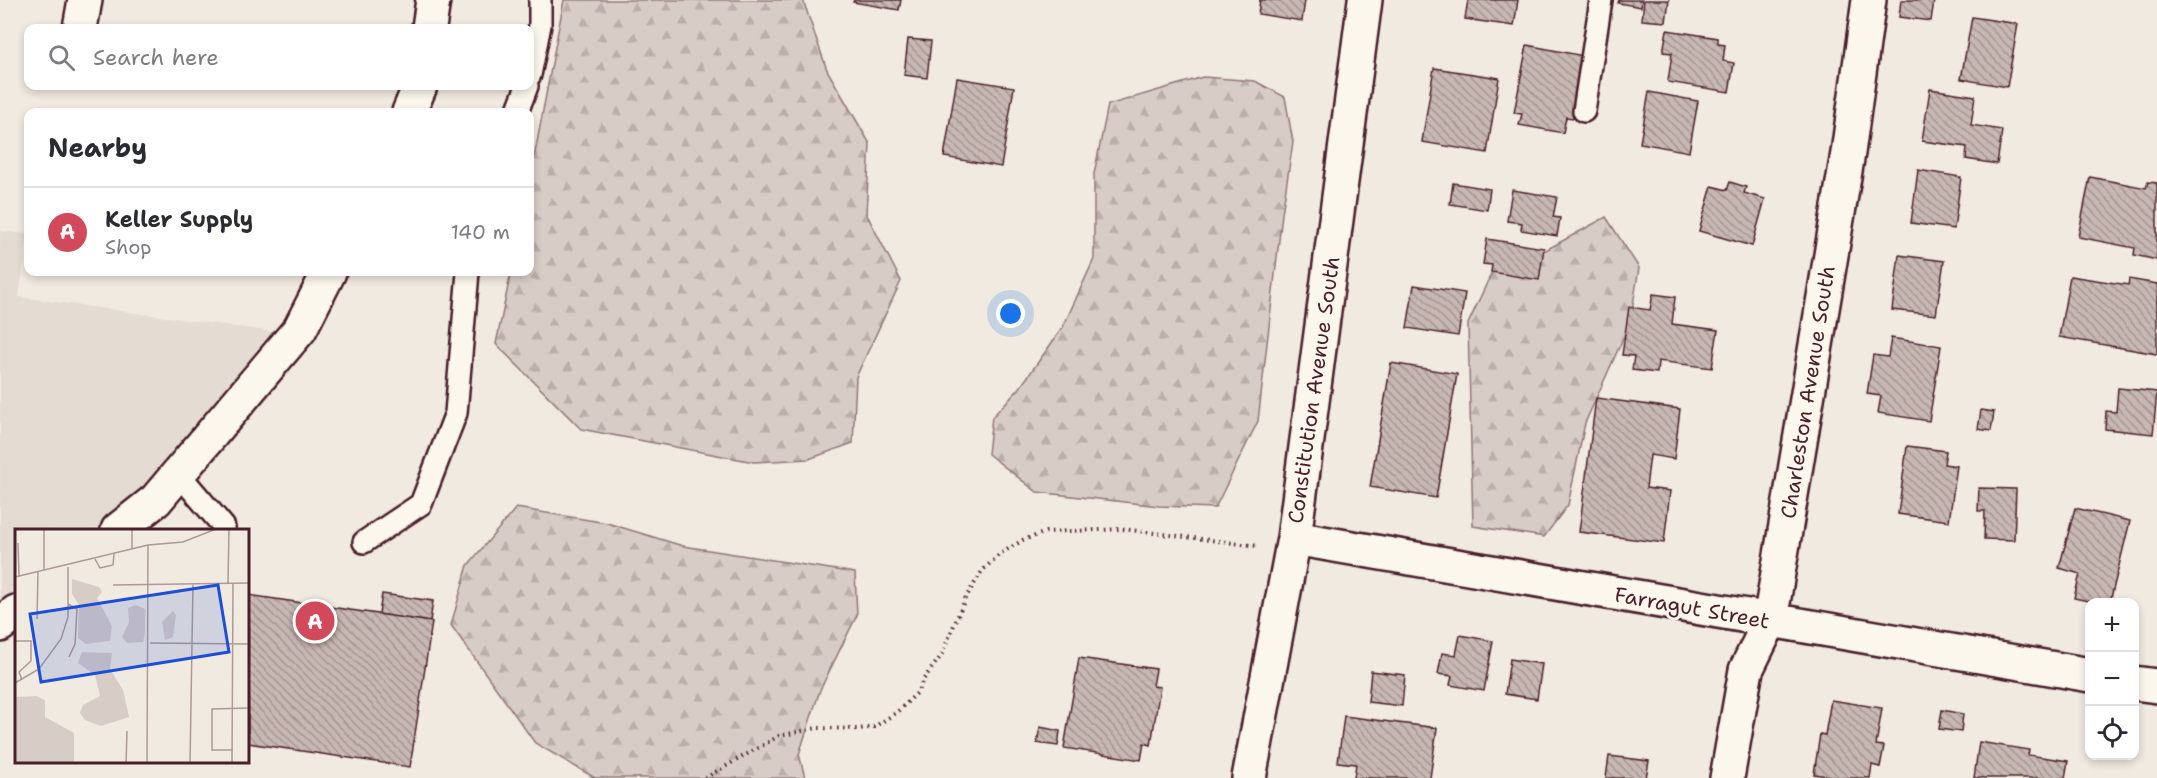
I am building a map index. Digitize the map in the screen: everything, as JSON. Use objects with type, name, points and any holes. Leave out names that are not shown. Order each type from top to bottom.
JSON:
[{"type":"street","points":[[81,24],[85,0]]},
{"type":"street","points":[[430,24],[434,0]]},
{"type":"street","name":"Constitution Avenue South","points":[[1250,778],[1294,538],[1365,0]]},
{"type":"street","name":"Charleston Avenue South","points":[[1727,778],[1746,670],[1770,621],[1848,153],[1869,0]]},
{"type":"street","points":[[411,108],[418,90]]},
{"type":"street","points":[[120,529],[156,500],[300,329],[327,276]]},
{"type":"street","name":"Farragut Street","points":[[1294,538],[2085,674]]},
{"type":"street","points":[[0,625],[15,613]]},
{"type":"street","points":[[2139,683],[2157,686]]},
{"type":"lane","points":[[534,55],[540,25],[540,0]]},
{"type":"lane","points":[[1584,111],[1601,0]]},
{"type":"lane","points":[[519,108],[525,90]]},
{"type":"lane","points":[[364,542],[421,504],[456,413],[468,276]]},
{"type":"lane","points":[[178,473],[224,527]]},
{"type":"path","points":[[705,778],[779,736],[817,728],[874,727],[897,712],[917,693],[923,680],[941,656],[965,599],[982,571],[1000,554],[1023,540],[1046,532],[1123,529],[1255,547],[1294,538]]},
{"type":"shaded area","points":[[0,231],[24,234],[24,262],[19,297],[295,335],[119,529],[15,529],[15,613],[0,625]]},
{"type":"green space","points":[[564,0],[803,0],[827,70],[870,144],[866,213],[901,281],[856,377],[853,443],[809,459],[754,462],[581,429],[496,344],[510,276],[534,276],[534,158]]},
{"type":"green space","points":[[1203,77],[1255,81],[1285,97],[1293,142],[1282,214],[1258,421],[1215,508],[1159,506],[1037,492],[988,454],[992,417],[1019,389],[1063,327],[1094,259],[1094,174],[1108,105]]},
{"type":"green space","points":[[1606,217],[1639,268],[1630,323],[1585,423],[1568,505],[1544,537],[1473,526],[1468,324],[1499,257],[1546,250]]},
{"type":"green space","points":[[516,508],[607,523],[683,546],[855,573],[857,615],[820,690],[799,754],[805,778],[595,778],[535,743],[451,625],[468,565]]},
{"type":"building","points":[[854,0],[901,0],[899,10],[853,2]]},
{"type":"building","points":[[1260,0],[1305,0],[1302,21],[1258,14]]},
{"type":"building","points":[[1468,0],[1518,0],[1514,26],[1465,19]]},
{"type":"building","points":[[1619,0],[1642,0],[1641,7],[1618,3]]},
{"type":"building","points":[[1644,0],[1669,0],[1666,22],[1642,20]]},
{"type":"building","points":[[1901,0],[1934,0],[1931,21],[1899,17]]},
{"type":"building","points":[[1972,17],[2018,24],[2007,87],[1961,79]]},
{"type":"building","points":[[1667,30],[1718,38],[1718,44],[1725,45],[1723,61],[1734,63],[1729,92],[1668,82],[1672,53],[1663,52]]},
{"type":"building","points":[[908,39],[931,41],[927,78],[904,75]]},
{"type":"building","points":[[1527,45],[1584,56],[1573,118],[1566,117],[1563,133],[1519,125],[1522,114],[1514,113]]},
{"type":"building","points":[[1434,68],[1499,78],[1487,153],[1422,142]]},
{"type":"building","points":[[957,78],[1014,87],[1001,167],[944,157]]},
{"type":"building","points":[[1930,89],[1975,96],[1971,125],[2002,130],[1997,164],[1966,159],[1967,147],[1922,141]]},
{"type":"building","points":[[1649,92],[1698,101],[1689,152],[1640,143]]},
{"type":"building","points":[[1918,170],[1961,177],[1954,229],[1911,223]]},
{"type":"building","points":[[2090,177],[2146,188],[2148,182],[2157,183],[2157,260],[2134,255],[2135,248],[2078,237]]},
{"type":"building","points":[[1730,182],[1746,187],[1744,193],[1765,199],[1752,246],[1699,231],[1712,186],[1727,190]]},
{"type":"building","points":[[1453,183],[1490,189],[1487,210],[1450,204]]},
{"type":"building","points":[[1512,190],[1557,197],[1553,217],[1560,218],[1557,236],[1521,230],[1522,223],[1507,221]]},
{"type":"building","points":[[1487,239],[1544,248],[1539,280],[1491,272],[1492,265],[1483,264]]},
{"type":"building","points":[[1899,255],[1944,261],[1936,315],[1892,310]]},
{"type":"building","points":[[2070,276],[2128,285],[2129,279],[2157,284],[2157,354],[2059,337]]},
{"type":"building","points":[[1414,285],[1465,293],[1458,336],[1407,328]]},
{"type":"building","points":[[1653,294],[1675,297],[1672,324],[1718,330],[1712,368],[1658,361],[1657,373],[1632,370],[1634,356],[1622,355],[1629,307],[1650,310]]},
{"type":"building","points":[[1891,338],[1941,346],[1929,421],[1878,413],[1881,396],[1867,394],[1873,355],[1888,357]]},
{"type":"building","points":[[1391,363],[1457,374],[1436,498],[1370,487]]},
{"type":"building","points":[[2118,388],[2157,392],[2153,434],[2105,429],[2106,411],[2116,412]]},
{"type":"building","points":[[1596,398],[1680,409],[1674,459],[1650,455],[1646,488],[1670,491],[1664,543],[1579,532]]},
{"type":"building","points":[[1981,410],[1994,412],[1991,431],[1978,429]]},
{"type":"building","points":[[1907,446],[1946,451],[1944,464],[1957,466],[1949,521],[1898,514]]},
{"type":"building","points":[[1979,488],[2016,489],[2014,540],[1984,539],[1985,511],[1978,511]]},
{"type":"building","points":[[2075,508],[2130,521],[2111,598],[2085,598],[2085,600],[2074,598],[2080,574],[2059,568]]},
{"type":"building","points":[[382,594],[433,601],[430,622],[379,614]]},
{"type":"building","points":[[249,595],[432,622],[410,767],[249,743]]},
{"type":"building","points":[[1460,635],[1493,641],[1484,691],[1450,685],[1452,676],[1438,674],[1442,653],[1456,655]]},
{"type":"building","points":[[1079,658],[1156,669],[1153,686],[1160,687],[1151,745],[1144,743],[1141,760],[1064,748]]},
{"type":"building","points":[[1510,659],[1542,664],[1537,699],[1505,694]]},
{"type":"building","points":[[1371,671],[1405,675],[1402,706],[1368,702]]},
{"type":"building","points":[[1831,700],[1882,708],[1876,745],[1884,746],[1880,767],[1872,765],[1870,778],[1840,778],[1814,774],[1820,734],[1825,735]]},
{"type":"building","points":[[1942,710],[1963,714],[1961,732],[1939,729]]},
{"type":"building","points":[[1344,716],[1437,728],[1430,778],[1354,778],[1356,764],[1338,762]]},
{"type":"building","points":[[1040,727],[1060,731],[1058,746],[1037,743]]},
{"type":"building","points":[[1979,742],[2029,750],[2028,755],[2068,761],[2065,778],[1974,778]]},
{"type":"building","points":[[1609,756],[1649,761],[1646,778],[1606,778]]},
{"type":"place","name":"Keller Supply","points":[[315,621]]}]
